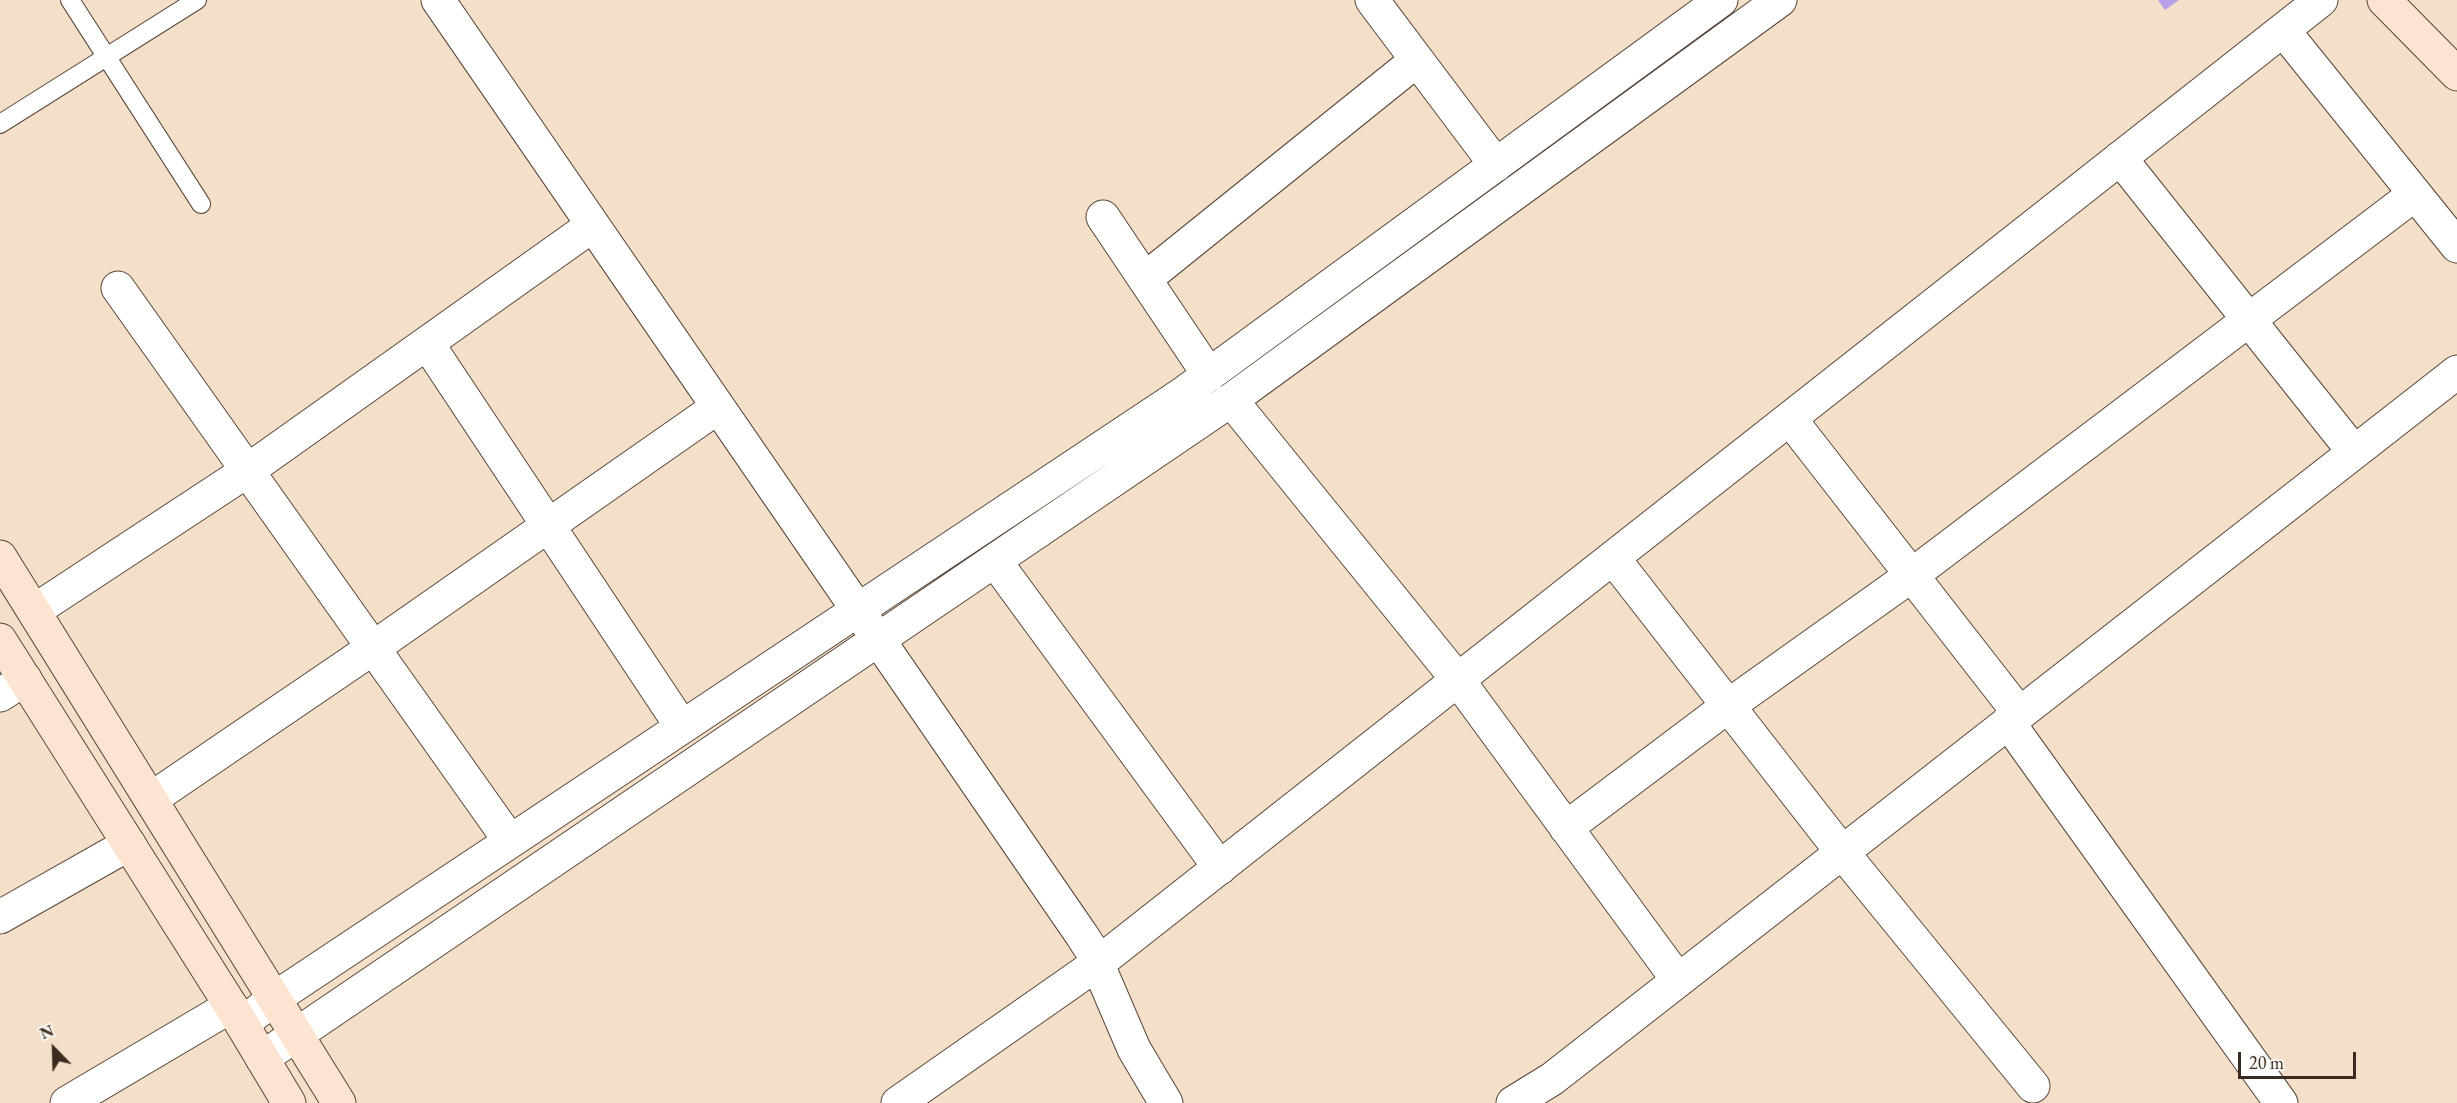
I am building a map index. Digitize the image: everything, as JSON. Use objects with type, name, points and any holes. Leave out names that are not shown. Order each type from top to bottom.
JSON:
[{"type":"street","points":[[438,0],[1081,934],[1097,964],[1134,1049],[1166,1103]]},
{"type":"street","points":[[1372,0],[1496,165]]},
{"type":"street","points":[[68,1103],[236,1015],[275,998],[682,727],[1209,375],[1721,0]]},
{"type":"street","points":[[262,1058],[1231,400],[1780,0]]},
{"type":"street","points":[[898,1103],[1097,964],[2321,0]]},
{"type":"street","points":[[2384,0],[2457,74]]},
{"type":"street","points":[[2283,30],[2457,246]]},
{"type":"street","points":[[1145,279],[1417,60]]},
{"type":"street","points":[[2121,158],[2354,452]]},
{"type":"street","points":[[1566,828],[1728,706],[1912,575],[2415,194]]},
{"type":"street","points":[[1103,217],[1209,375]]},
{"type":"street","points":[[34,611],[247,471],[593,225]]},
{"type":"street","points":[[118,288],[510,841]]},
{"type":"street","points":[[427,343],[682,727]]},
{"type":"street","points":[[1513,1103],[1552,1078],[2457,372]]},
{"type":"street","points":[[1231,400],[1458,680],[1678,980]]},
{"type":"street","points":[[151,799],[373,648],[718,407]]},
{"type":"street","points":[[1790,419],[1912,575],[2281,1103]]},
{"type":"street","points":[[0,557],[339,1103]]},
{"type":"street","points":[[1613,558],[1842,852],[2033,1086]]},
{"type":"street","points":[[995,561],[1220,868]]},
{"type":"street","points":[[0,640],[13,687],[129,844],[289,1103]]},
{"type":"street","points":[[0,917],[129,844]]},
{"type":"lane","points":[[70,0],[201,204]]},
{"type":"lane","points":[[0,124],[196,0]]},
{"type":"building","points":[[2158,0],[2179,0],[2165,10]]}]
